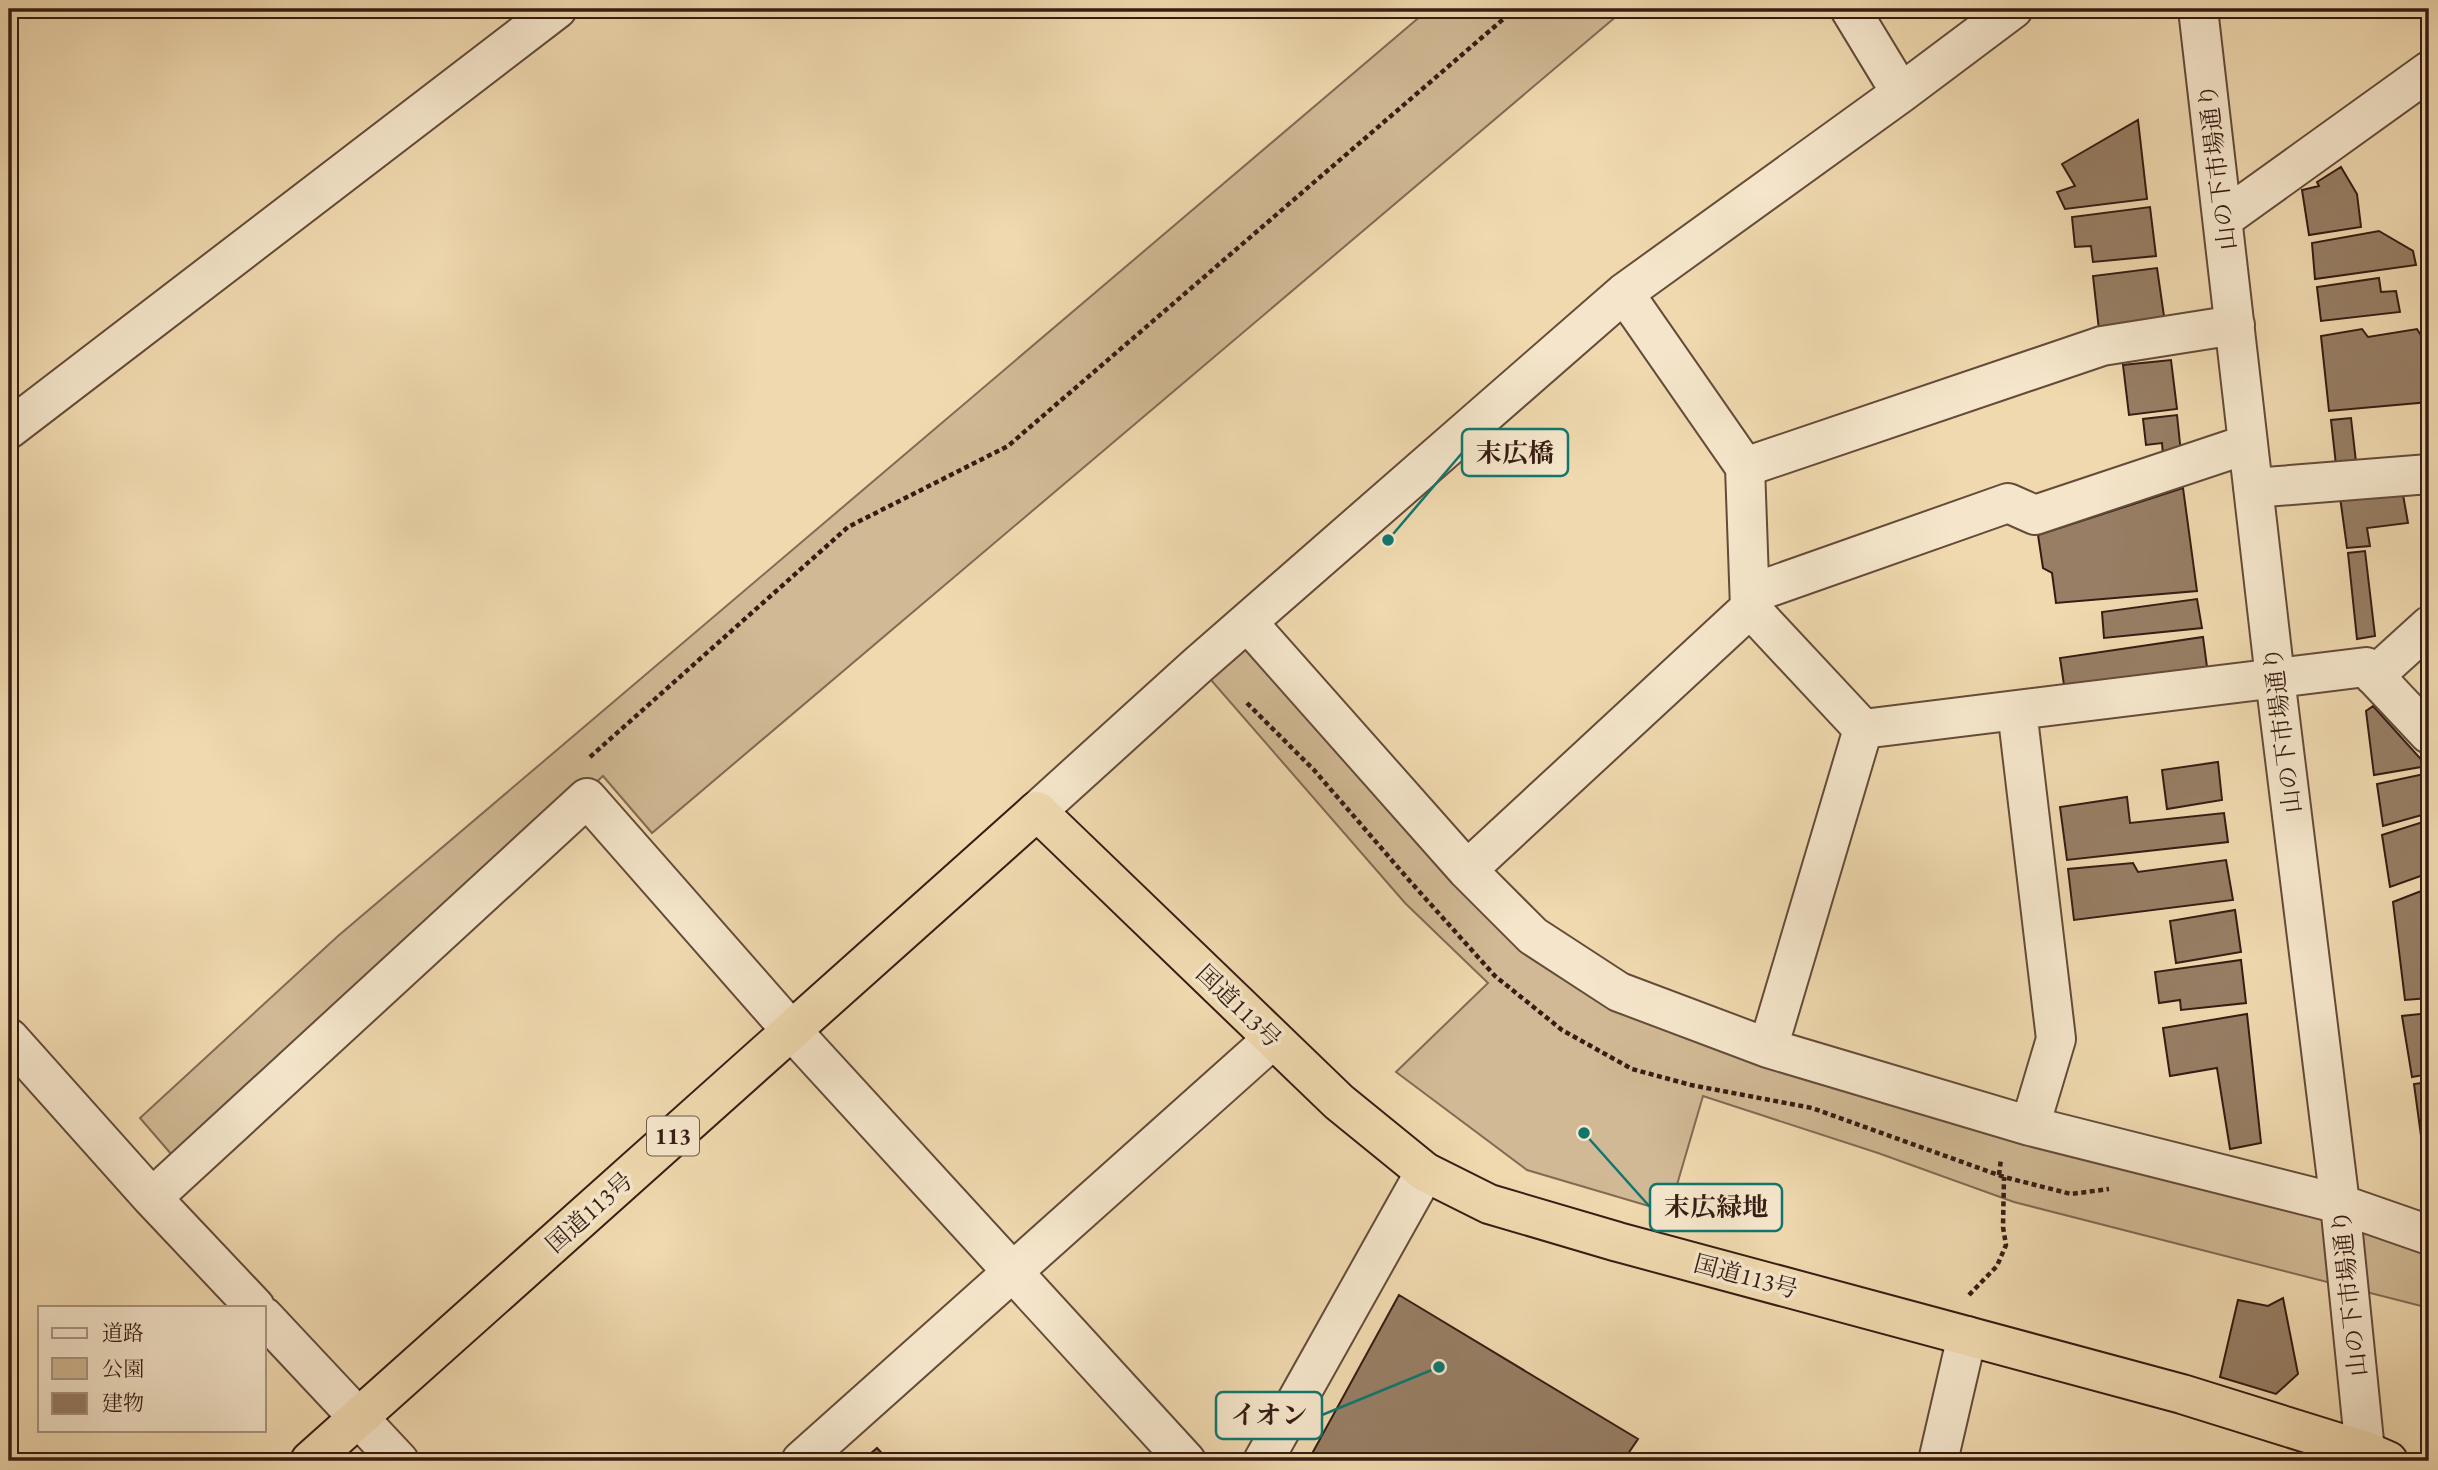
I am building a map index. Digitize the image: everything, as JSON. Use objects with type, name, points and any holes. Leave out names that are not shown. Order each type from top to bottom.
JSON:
[{"type":"highway","name":"国道113号","points":[[310,1461],[1037,811],[1339,1102],[1425,1172],[1489,1204],[1618,1242],[2182,1394],[2371,1458]]},
{"type":"street","points":[[9,429],[557,9]]},
{"type":"street","points":[[1850,9],[1901,93]]},
{"type":"street","points":[[1037,811],[1624,293],[2013,9]]},
{"type":"street","name":"山の下市場通り","points":[[2198,9],[2275,678],[2371,1458]]},
{"type":"street","points":[[2223,219],[2429,71]]},
{"type":"street","points":[[1624,293],[1745,467],[1750,601],[1863,729]]},
{"type":"street","points":[[1745,467],[2102,346],[2235,325]]},
{"type":"street","points":[[1467,870],[1750,601],[2008,503],[2035,514],[2248,444]]},
{"type":"street","points":[[2253,488],[2429,474]]},
{"type":"street","points":[[1248,623],[1467,870],[1533,936],[1619,992],[1768,1048],[2030,1126],[2340,1204],[2429,1235]]},
{"type":"street","points":[[2374,676],[2429,626]]},
{"type":"street","points":[[1863,729],[2366,667],[2429,734]]},
{"type":"street","points":[[2017,710],[2056,1039],[2030,1126]]},
{"type":"street","points":[[1768,1048],[1863,729]]},
{"type":"street","points":[[152,1198],[587,798],[791,1030],[1186,1461]]},
{"type":"street","points":[[9,1038],[152,1198],[254,1306]]},
{"type":"street","points":[[801,1461],[1273,1039]]},
{"type":"street","points":[[1263,1461],[1425,1172]]},
{"type":"street","points":[[266,1319],[399,1461]]},
{"type":"street","points":[[1938,1461],[1967,1336]]},
{"type":"path","points":[[580,766],[848,527],[1008,446],[1514,9]]},
{"type":"path","points":[[1967,1298],[1997,1266],[2006,1245],[2003,1227],[2004,1177]]},
{"type":"green space","points":[[1429,9],[1625,9],[652,833],[603,776],[178,1162],[140,1118],[338,936]]},
{"type":"green space","points":[[1248,623],[1467,870],[1619,992],[2429,1235],[2429,1308],[2014,1202],[1878,1153],[1703,1096],[1669,1212],[1527,1170],[1396,1072],[1488,983],[1405,903],[1198,665]]},
{"type":"building","points":[[2138,120],[2147,199],[2065,209],[2057,192],[2075,186],[2062,164]]},
{"type":"building","points":[[2341,167],[2357,194],[2361,227],[2309,235],[2302,190],[2319,186],[2317,182]]},
{"type":"building","points":[[2150,207],[2156,256],[2093,262],[2091,246],[2075,247],[2072,217]]},
{"type":"building","points":[[2379,231],[2413,251],[2416,265],[2315,279],[2312,243]]},
{"type":"building","points":[[2157,268],[2165,323],[2099,330],[2093,276]]},
{"type":"building","points":[[2379,278],[2381,292],[2396,291],[2400,312],[2321,321],[2317,287]]},
{"type":"building","points":[[2362,329],[2368,337],[2417,329],[2429,348],[2429,402],[2329,411],[2321,336]]},
{"type":"building","points":[[2171,360],[2177,409],[2129,415],[2123,365]]},
{"type":"building","points":[[2177,415],[2181,453],[2163,455],[2162,443],[2146,445],[2143,419]]},
{"type":"building","points":[[2351,418],[2356,462],[2336,465],[2331,420]]},
{"type":"building","points":[[2183,488],[2197,591],[2056,603],[2052,573],[2043,568],[2038,535]]},
{"type":"building","points":[[2402,489],[2408,523],[2367,528],[2370,546],[2347,548],[2340,497]]},
{"type":"building","points":[[2365,551],[2375,636],[2357,639],[2348,553]]},
{"type":"building","points":[[2197,599],[2202,628],[2104,638],[2102,612]]},
{"type":"building","points":[[2203,637],[2207,667],[2064,685],[2060,658]]},
{"type":"building","points":[[2373,706],[2427,766],[2374,775],[2366,711]]},
{"type":"building","points":[[2218,762],[2222,800],[2167,809],[2162,770]]},
{"type":"building","points":[[2429,773],[2429,813],[2383,826],[2377,784]]},
{"type":"building","points":[[2127,797],[2130,823],[2224,813],[2228,842],[2067,860],[2060,807]]},
{"type":"building","points":[[2429,820],[2429,873],[2390,887],[2382,835]]},
{"type":"building","points":[[2226,860],[2233,900],[2074,920],[2068,869],[2133,863],[2138,872]]},
{"type":"building","points":[[2429,888],[2429,998],[2405,1000],[2393,902]]},
{"type":"building","points":[[2235,910],[2241,952],[2176,963],[2170,921]]},
{"type":"building","points":[[2241,960],[2246,1003],[2181,1010],[2180,1000],[2159,1003],[2155,972]]},
{"type":"building","points":[[2429,1013],[2429,1074],[2412,1077],[2402,1016]]},
{"type":"building","points":[[2247,1014],[2261,1143],[2230,1149],[2217,1068],[2170,1076],[2163,1028]]},
{"type":"building","points":[[2429,1082],[2429,1135],[2421,1136],[2414,1084]]},
{"type":"building","points":[[2429,1144],[2429,1193],[2422,1145]]},
{"type":"building","points":[[1399,1295],[1638,1439],[1623,1461],[1308,1461]]},
{"type":"building","points":[[2283,1298],[2298,1374],[2276,1394],[2220,1377],[2238,1300],[2268,1306]]},
{"type":"building","points":[[877,1448],[889,1461],[862,1461]]},
{"type":"place","name":"末広橋","points":[[1388,540]]},
{"type":"place","name":"末広緑地","points":[[1584,1133]]},
{"type":"place","name":"イオン","points":[[1439,1367]]}]
